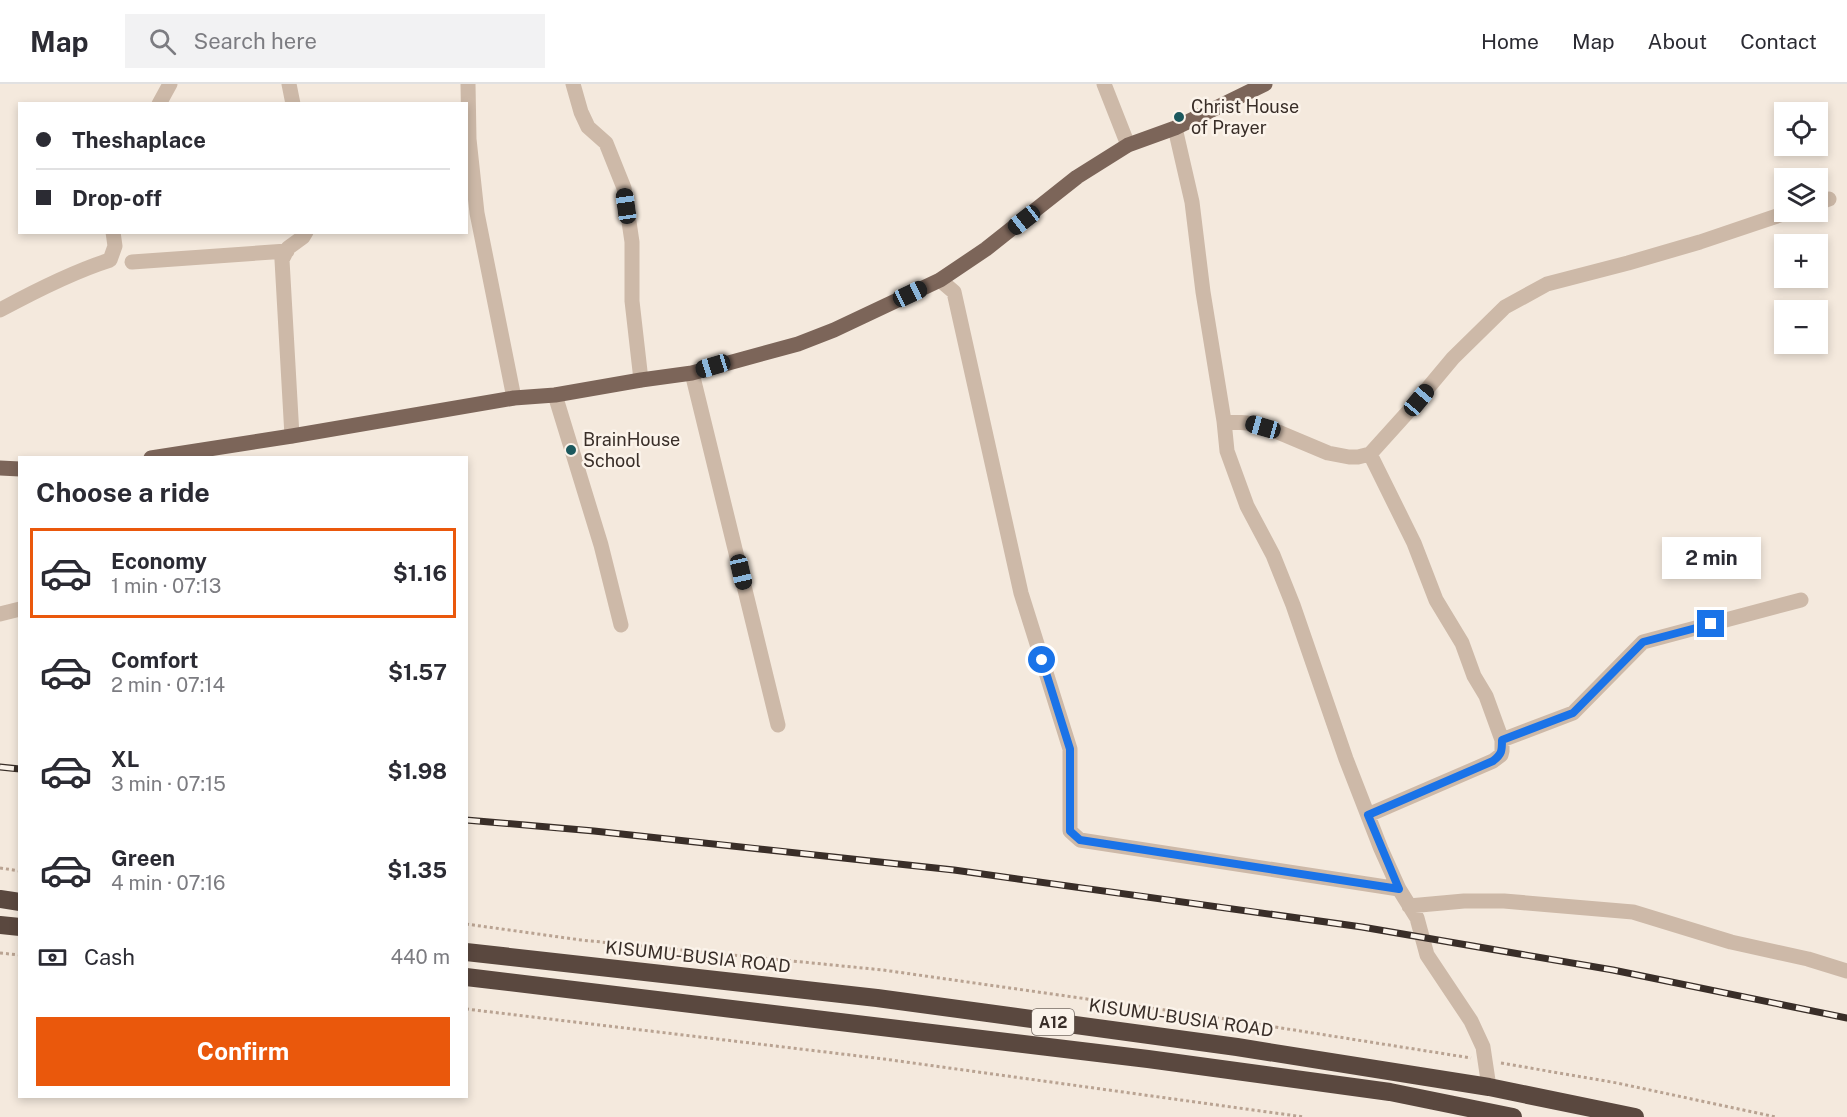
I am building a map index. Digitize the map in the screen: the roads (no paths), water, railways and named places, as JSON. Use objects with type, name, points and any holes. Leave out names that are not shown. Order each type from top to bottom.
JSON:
[{"type":"highway","points":[[0,899],[18,902]]},
{"type":"highway","points":[[0,925],[18,927]]},
{"type":"highway","name":"KISUMU-BUSIA ROAD","points":[[468,952],[889,999],[1237,1047],[1489,1087],[1635,1117]]},
{"type":"highway","name":"A12","points":[[468,977],[1160,1060],[1390,1092],[1513,1117]]},
{"type":"main road","points":[[162,456],[514,398],[555,395],[692,373],[798,344],[834,330],[940,280],[986,249],[1077,177],[1128,145],[1174,128],[1265,84]]},
{"type":"main road","points":[[0,468],[18,469]]},
{"type":"street","points":[[160,102],[170,84]]},
{"type":"street","points":[[289,84],[292,102]]},
{"type":"street","points":[[468,84],[470,139],[477,213],[514,398]]},
{"type":"street","points":[[573,84],[588,127],[606,143],[624,188],[632,242],[632,301],[641,380]]},
{"type":"street","points":[[1104,84],[1128,145]]},
{"type":"street","points":[[1174,128],[1192,202],[1227,451],[1247,506],[1273,555],[1293,605],[1346,759],[1368,815],[1399,889],[1417,918],[1427,956],[1471,1021],[1483,1047],[1489,1087]]},
{"type":"street","points":[[1224,421],[1247,423],[1278,432],[1328,453],[1349,457],[1370,454],[1454,358],[1505,307],[1547,284],[1700,242],[1774,217]]},
{"type":"street","points":[[0,310],[38,290],[110,260],[115,246],[113,234]]},
{"type":"street","points":[[292,436],[282,260],[287,251],[304,234]]},
{"type":"street","points":[[132,262],[287,251]]},
{"type":"street","points":[[940,280],[954,292],[1021,593],[1070,749],[1070,831],[1080,840],[1399,889]]},
{"type":"street","points":[[692,373],[778,725]]},
{"type":"street","points":[[555,395],[595,524],[621,625]]},
{"type":"street","points":[[1368,815],[1493,761],[1501,755],[1502,751],[1502,740],[1486,696],[1474,676],[1462,643],[1436,600],[1414,543],[1370,454]]},
{"type":"street","points":[[1502,740],[1573,713],[1643,642],[1802,600]]},
{"type":"street","points":[[0,614],[18,610]]},
{"type":"street","points":[[1409,906],[1464,901],[1504,901],[1633,912],[1731,942],[1847,971]]},
{"type":"railway","points":[[0,767],[18,769]]},
{"type":"railway","points":[[468,820],[594,831],[954,870],[1362,927],[1613,970],[1847,1018]]},
{"type":"place","name":"Christ House of Prayer","points":[[1179,117]]},
{"type":"place","name":"BrainHouse School","points":[[571,450]]}]
